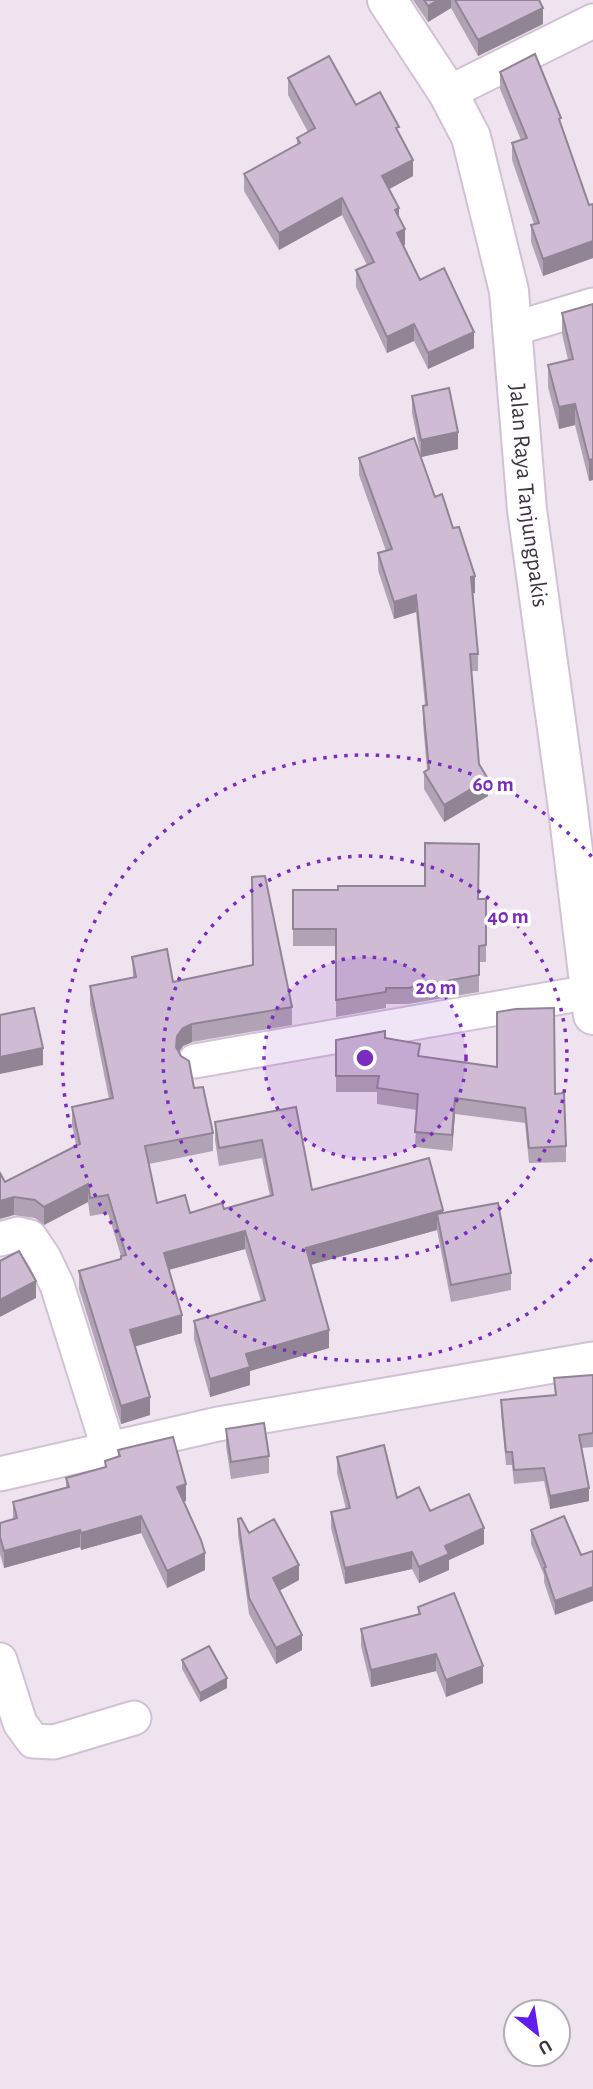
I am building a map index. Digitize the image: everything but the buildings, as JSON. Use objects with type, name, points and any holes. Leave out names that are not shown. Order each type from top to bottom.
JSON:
[{"type":"street","name":"Jalan Raya Tanjungpakis","points":[[387,0],[448,93],[471,137],[509,291],[527,510],[592,1003]]},
{"type":"street","points":[[448,93],[593,21]]},
{"type":"street","points":[[513,330],[593,306]]},
{"type":"street","points":[[195,1061],[592,1003]]},
{"type":"street","points":[[0,1239],[18,1234],[30,1237],[44,1258],[62,1302],[109,1450]]},
{"type":"street","points":[[0,1474],[218,1424],[593,1359]]},
{"type":"street","points":[[0,1660],[20,1723],[33,1741],[54,1742],[134,1718]]}]
